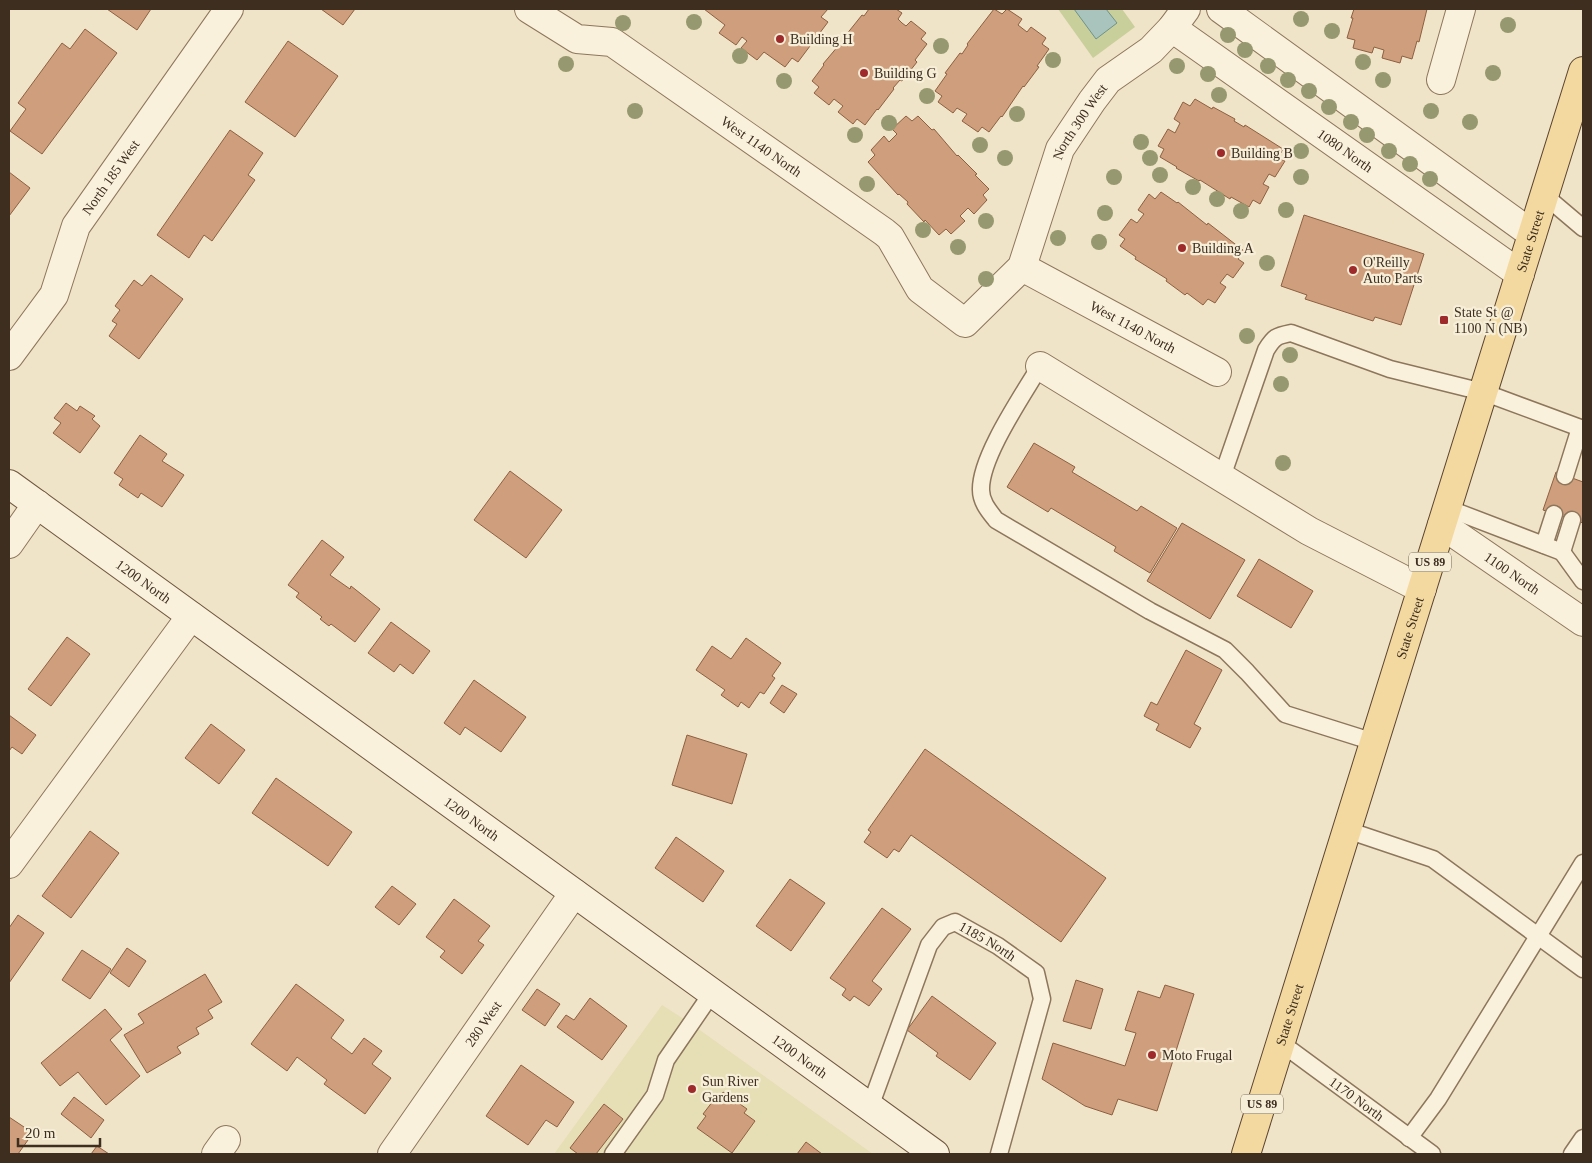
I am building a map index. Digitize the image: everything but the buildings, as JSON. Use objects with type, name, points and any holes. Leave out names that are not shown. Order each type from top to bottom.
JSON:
[{"type":"main road","name":"State Street","points":[[1246,1154],[1583,75]]},
{"type":"street","name":"North 185 West","points":[[9,356],[54,295],[76,226],[229,9]]},
{"type":"street","name":"West 1140 North","points":[[529,9],[577,39],[612,42],[884,232],[890,237],[920,289],[965,323],[1022,267],[1217,372]]},
{"type":"street","points":[[1221,9],[1532,234]]},
{"type":"street","points":[[1441,80],[1461,9]]},
{"type":"street","name":"North 300 West","points":[[1022,267],[1060,149],[1108,80],[1151,50],[1179,18]]},
{"type":"street","name":"1080 North","points":[[1179,18],[1520,274]]},
{"type":"street","points":[[1040,366],[1309,531],[1422,589]]},
{"type":"street","name":"1200 North","points":[[9,484],[935,1154]]},
{"type":"street","points":[[9,544],[37,504]]},
{"type":"street","name":"1100 North","points":[[1444,516],[1583,622]]},
{"type":"street","points":[[9,864],[191,616]]},
{"type":"street","name":"280 West","points":[[392,1154],[574,893]]},
{"type":"lane","points":[[1544,195],[1583,228]]},
{"type":"lane","points":[[1222,478],[1266,350],[1273,338],[1291,333],[1390,369],[1483,392],[1582,428],[1565,476]]},
{"type":"lane","points":[[1040,366],[999,435],[983,470],[981,491],[986,508],[996,520],[1150,611],[1225,650],[1285,714],[1374,742]]},
{"type":"lane","points":[[1544,545],[1554,514]]},
{"type":"lane","points":[[1444,516],[1562,552],[1583,580]]},
{"type":"lane","points":[[1562,552],[1572,520]]},
{"type":"lane","points":[[1347,830],[1433,860],[1583,969]]},
{"type":"lane","points":[[1409,1138],[1438,1099],[1583,863]]},
{"type":"lane","name":"1185 North","points":[[870,1107],[929,945],[943,927],[955,922],[998,946],[1036,973],[1042,999],[999,1154]]},
{"type":"lane","points":[[614,1154],[655,1096],[666,1060],[712,993]]},
{"type":"lane","name":"1170 North","points":[[1281,1043],[1430,1154]]},
{"type":"lane","points":[[1572,1154],[1583,1138]]},
{"type":"shaded area","name":"Sun River Gardens","points":[[662,1005],[690,1023],[873,1154],[554,1154]]},
{"type":"green space","points":[[1058,9],[1122,9],[1135,27],[1093,58]]},
{"type":"water","points":[[1074,9],[1106,9],[1117,23],[1096,39]]},
{"type":"place","name":"Building H","points":[[780,39]]},
{"type":"place","name":"Building G","points":[[864,73]]},
{"type":"place","name":"Building B","points":[[1221,153]]},
{"type":"place","name":"Building A","points":[[1182,248]]},
{"type":"place","name":"O'Reilly Auto Parts","points":[[1353,270]]},
{"type":"place","name":"State St @ 1100 N (NB)","points":[[1444,320]]},
{"type":"place","name":"Moto Frugal","points":[[1152,1055]]},
{"type":"place","name":"Sun River Gardens","points":[[692,1089]]}]
